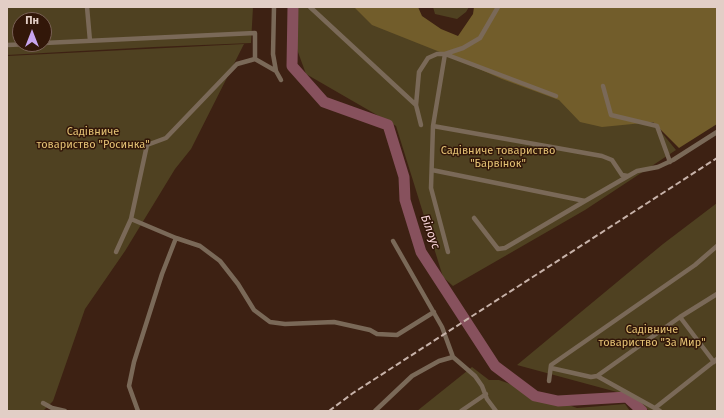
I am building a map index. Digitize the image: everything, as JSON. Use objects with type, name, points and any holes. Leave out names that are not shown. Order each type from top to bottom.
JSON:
[{"type":"street","points":[[87,7],[90,41]]},
{"type":"street","points":[[274,7],[273,54],[276,71],[281,80]]},
{"type":"street","points":[[310,7],[416,104]]},
{"type":"street","points":[[421,125],[416,104],[419,72],[428,58],[437,54],[445,54],[463,48],[480,38],[498,7]]},
{"type":"street","points":[[52,43],[254,34],[255,59]]},
{"type":"street","points":[[445,54],[556,96]]},
{"type":"street","points":[[445,54],[433,126],[430,188],[448,252]]},
{"type":"street","points":[[116,252],[131,219],[147,145],[166,138],[237,64],[255,59],[276,71]]},
{"type":"street","points":[[603,86],[611,114],[657,126],[670,162]]},
{"type":"street","points":[[433,126],[602,156],[612,160],[622,175],[628,176]]},
{"type":"street","points":[[474,218],[498,249],[505,248],[637,171],[658,167],[670,162],[717,132]]},
{"type":"street","points":[[432,170],[585,201]]},
{"type":"street","points":[[131,219],[176,238],[200,246],[220,261],[238,284],[254,310],[270,322],[285,324],[334,322],[370,330],[377,334],[397,335],[434,312]]},
{"type":"street","points":[[138,411],[129,386],[134,362],[162,274],[176,238]]},
{"type":"street","points":[[393,241],[442,327],[453,357],[475,376],[496,411]]},
{"type":"street","points":[[549,381],[551,365],[695,265],[717,246]]},
{"type":"street","points":[[551,368],[591,377],[597,376],[680,317],[717,294]]},
{"type":"street","points":[[655,408],[716,360],[680,317]]},
{"type":"street","points":[[375,411],[412,376],[439,361],[453,357]]},
{"type":"street","points":[[597,376],[660,411]]},
{"type":"street","points":[[460,411],[486,394]]},
{"type":"street","points":[[43,403],[52,408],[65,411]]},
{"type":"green space","points":[[7,7],[253,7],[251,43],[7,55]]},
{"type":"green space","name":"Садівниче товариство \"Барвінок\"","points":[[295,7],[354,7],[653,122],[676,150],[585,210],[453,286],[443,277],[396,126],[306,74],[291,33]]},
{"type":"green space","points":[[433,7],[469,7],[466,12],[457,19],[435,14]]},
{"type":"green space","name":"Садівниче товариство \"Росинка\"","points":[[244,44],[191,149],[175,169],[125,251],[85,309],[53,401],[43,411],[7,411],[7,56]]},
{"type":"green space","name":"Садівниче товариство \"За Мир\"","points":[[717,203],[717,411],[650,411],[628,395],[517,365],[663,244]]},
{"type":"green space","points":[[472,367],[489,380],[499,380],[577,408],[625,404],[630,411],[417,411]]},
{"type":"shaded area","points":[[354,7],[418,7],[422,16],[441,29],[458,36],[473,14],[474,7],[717,7],[717,124],[679,148],[653,122],[602,127],[580,122],[559,100],[502,79],[445,54],[372,25]]},
{"type":"waterway","name":"Білоус","points":[[293,7],[292,66],[324,102],[388,125],[404,177],[405,200],[421,252],[495,366],[535,396],[558,401],[627,397],[642,411]]},
{"type":"railway","points":[[329,411],[353,393],[717,158]]}]
